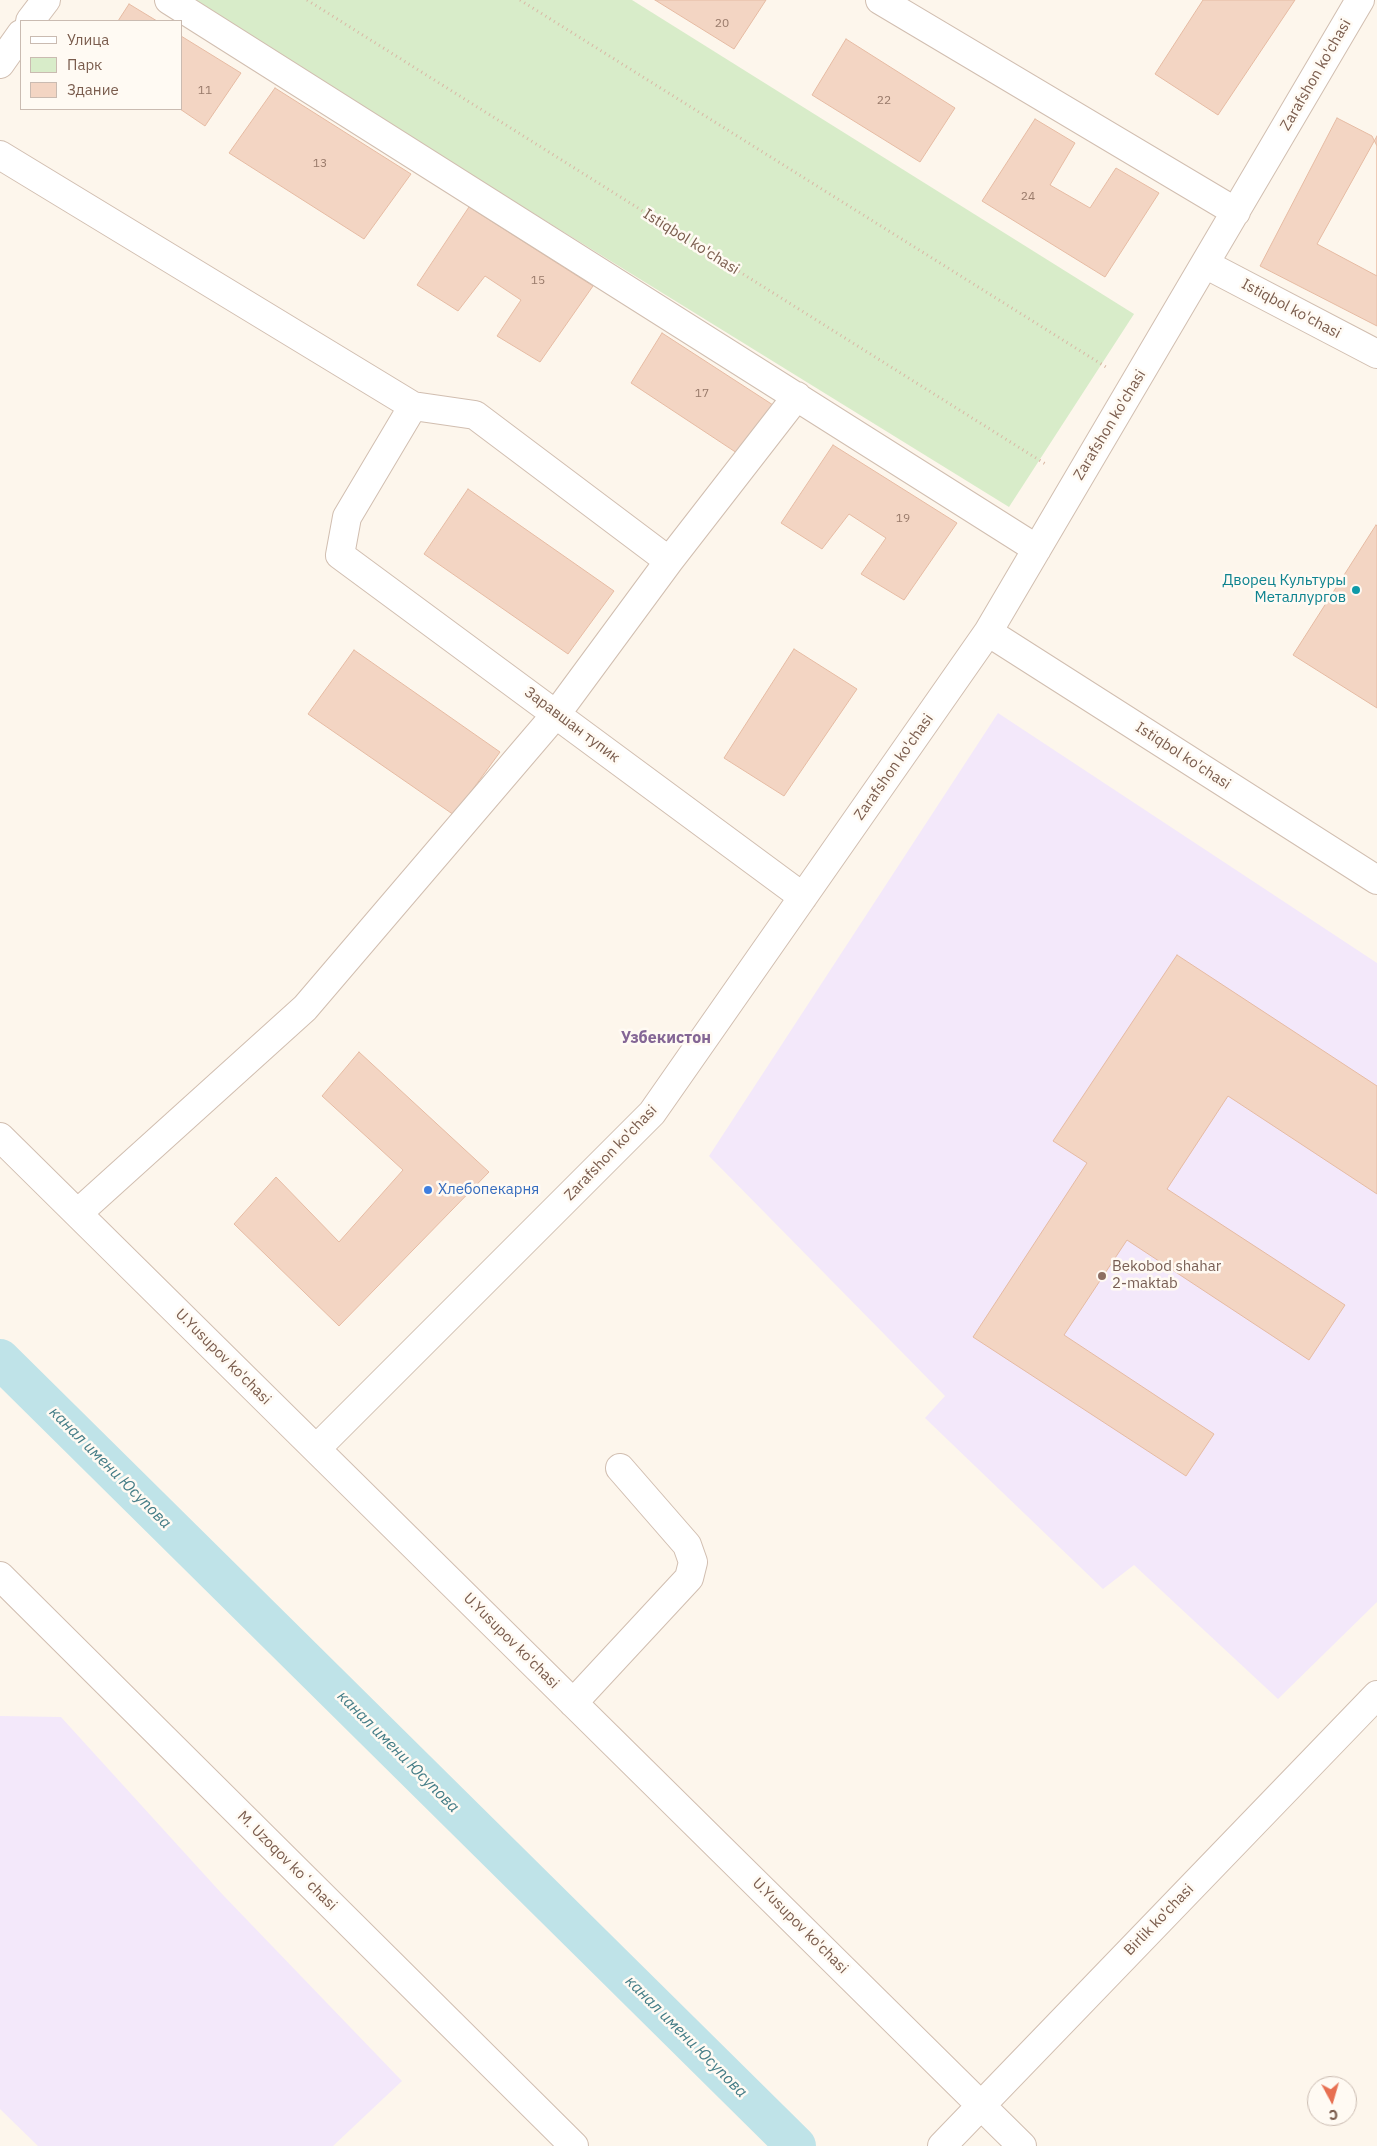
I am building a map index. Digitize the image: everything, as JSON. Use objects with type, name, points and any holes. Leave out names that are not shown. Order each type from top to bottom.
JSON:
[{"type":"street","points":[[31,20],[46,0]]},
{"type":"street","points":[[169,0],[1037,549]]},
{"type":"street","points":[[880,0],[1236,212]]},
{"type":"street","name":"Zarafshon ko'chasi","points":[[316,1449],[652,1113],[988,632],[1360,0]]},
{"type":"street","points":[[0,64],[20,35]]},
{"type":"street","points":[[0,155],[413,406],[475,415],[668,561]]},
{"type":"street","name":"Istiqbol ko'chasi","points":[[1205,264],[1377,354]]},
{"type":"street","points":[[78,1213],[305,1008],[557,713],[668,561],[797,396]]},
{"type":"street","name":"Заравшан тупик","points":[[413,406],[347,517],[340,555],[557,713],[803,897]]},
{"type":"street","name":"Istiqbol ko'chasi","points":[[988,632],[1377,880]]},
{"type":"street","name":"U.Yusupov ko'chasi","points":[[0,1137],[1022,2146]]},
{"type":"street","points":[[574,1702],[689,1578],[693,1562],[687,1545],[620,1468]]},
{"type":"street","name":"M. Uzoqov koʻchasi","points":[[0,1576],[574,2146]]},
{"type":"street","name":"Birlik ko'chasi","points":[[942,2146],[1377,1695]]},
{"type":"path","name":"Istiqbol ko'chasi","points":[[307,0],[1075,483]]},
{"type":"path","points":[[520,0],[1134,384]]},
{"type":"shaded area","name":"Bekobod shahar 2-maktab","points":[[998,713],[1377,963],[1377,1602],[1278,1699],[1134,1565],[1103,1589],[925,1418],[945,1396],[709,1156]]},
{"type":"shaded area","points":[[0,1716],[61,1717],[223,1895],[402,2081],[333,2146],[38,2146],[0,2109]]},
{"type":"green space","points":[[188,0],[632,0],[1134,314],[1009,507]]},
{"type":"building","points":[[655,0],[766,0],[734,49]]},
{"type":"building","points":[[1203,0],[1295,0],[1218,115],[1155,74]]},
{"type":"building","points":[[129,4],[155,20],[119,20]]},
{"type":"building","points":[[182,37],[241,73],[205,126],[181,110]]},
{"type":"building","points":[[846,39],[955,108],[920,162],[812,95]]},
{"type":"building","points":[[275,88],[411,174],[364,239],[229,153]]},
{"type":"building","points":[[1337,118],[1372,136],[1377,146],[1377,326],[1260,266]]},
{"type":"building","points":[[1035,119],[1075,143],[1050,185],[1090,208],[1116,168],[1159,193],[1105,277],[982,201]]},
{"type":"building","points":[[1377,136],[1377,276],[1317,244]]},
{"type":"building","points":[[469,207],[593,286],[540,362],[497,336],[521,300],[485,276],[458,311],[417,285]]},
{"type":"building","points":[[662,333],[773,405],[740,455],[631,383]]},
{"type":"building","points":[[833,445],[957,523],[904,600],[861,574],[886,538],[849,514],[822,549],[781,523]]},
{"type":"building","points":[[468,489],[614,591],[568,654],[424,554]]},
{"type":"building","name":"Дворец Культуры Металлургов","points":[[1377,526],[1377,708],[1293,655]]},
{"type":"building","points":[[794,649],[857,689],[784,796],[724,758]]},
{"type":"building","points":[[354,650],[500,752],[454,815],[308,714]]},
{"type":"building","points":[[1177,955],[1377,1086],[1377,1194],[1228,1096],[1167,1189],[1345,1305],[1309,1360],[1127,1240],[1064,1335],[1214,1434],[1186,1476],[973,1337],[1087,1163],[1053,1141]]},
{"type":"building","name":"Хлебопекарня","points":[[359,1052],[489,1172],[339,1326],[234,1224],[276,1177],[339,1242],[403,1170],[322,1096]]},
{"type":"waterway","name":"канал имени Юсупова","points":[[0,1359],[796,2146]]},
{"type":"place","name":"Дворец Культуры Металлургов","points":[[1356,590]]},
{"type":"place","name":"Хлебопекарня","points":[[428,1190]]},
{"type":"place","name":"Bekobod shahar 2-maktab","points":[[1102,1276]]},
{"type":"district","name":"Узбекистон","points":[[666,1038]]}]
